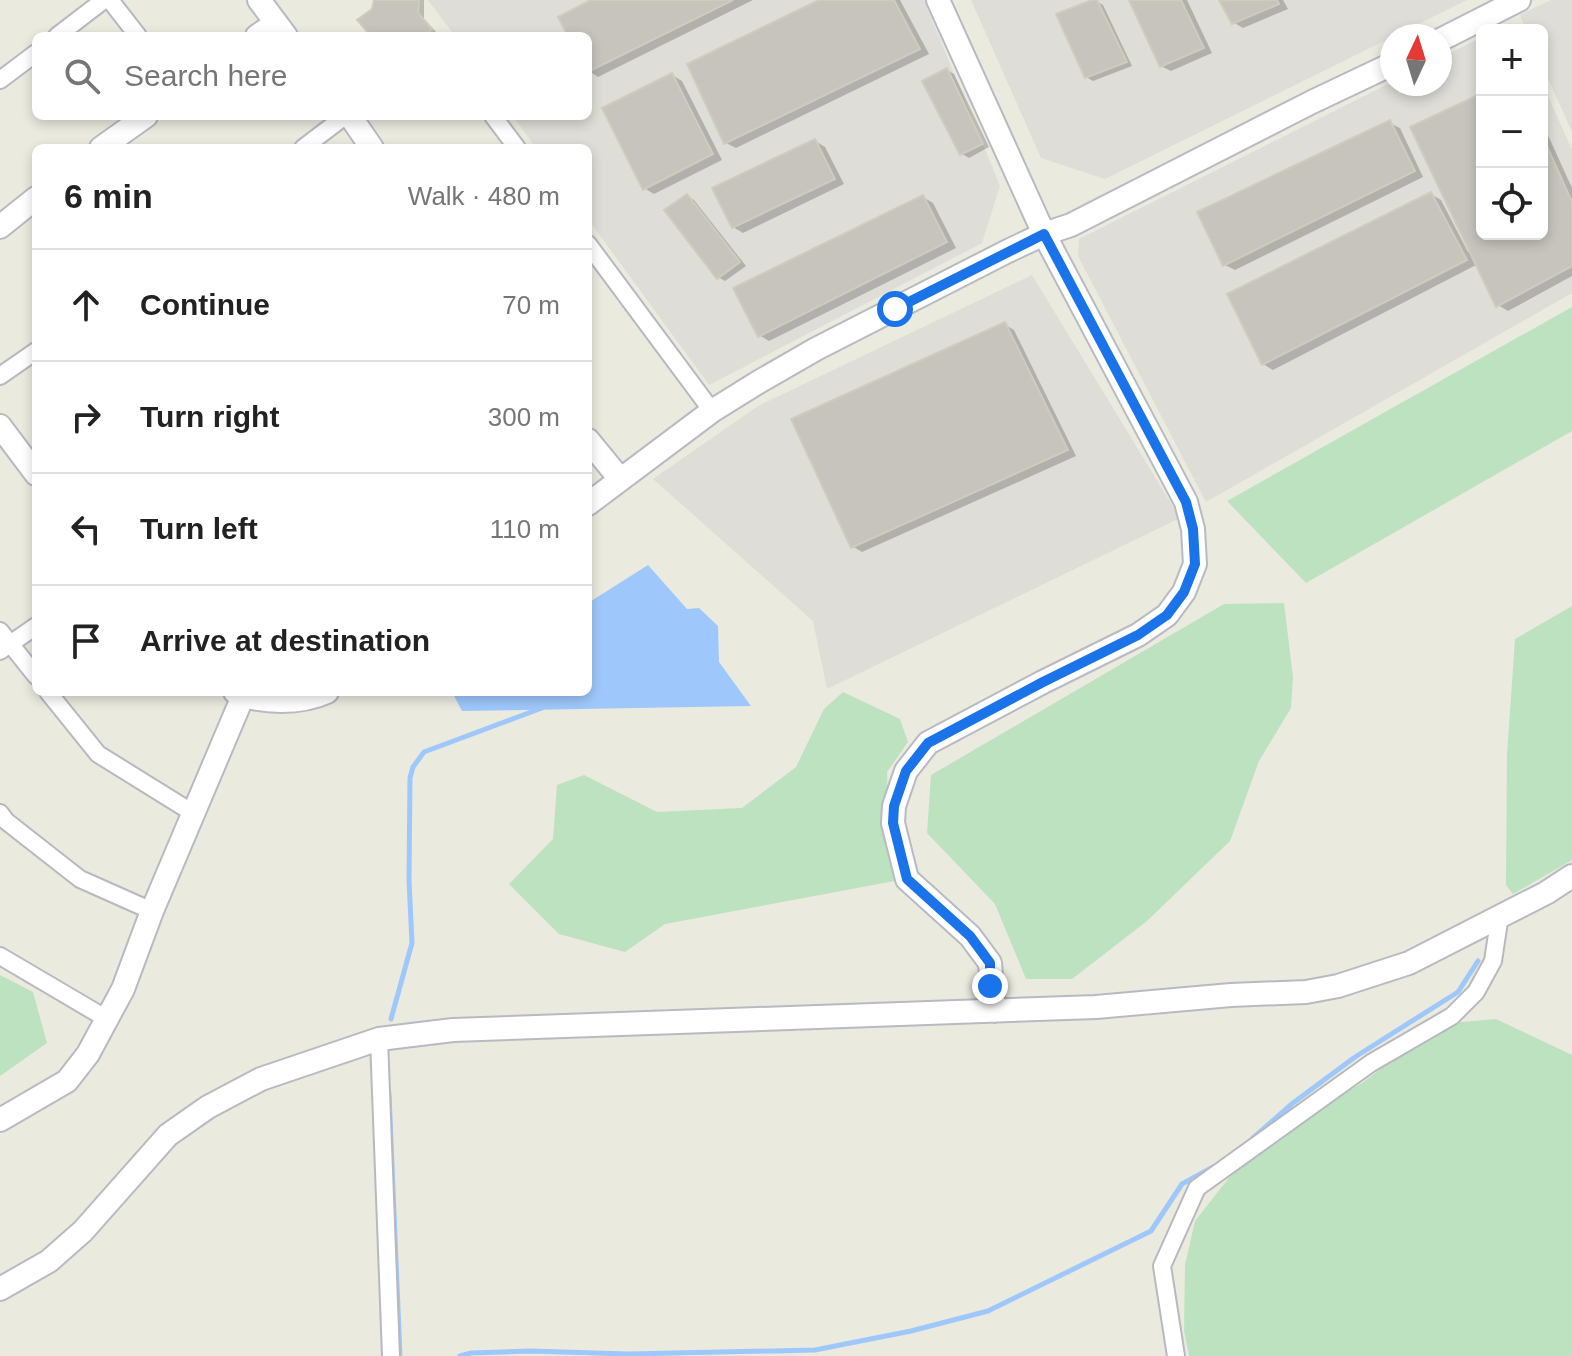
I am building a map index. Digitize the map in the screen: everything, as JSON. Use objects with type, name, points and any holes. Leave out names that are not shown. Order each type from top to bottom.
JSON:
[{"type":"street","points":[[62,32],[104,0]]},
{"type":"street","points":[[110,0],[135,32]]},
{"type":"street","points":[[259,0],[281,29]]},
{"type":"street","points":[[938,0],[1044,234],[1186,502],[1193,529],[1195,564],[1184,592],[1167,615],[1138,635],[928,743],[906,771],[894,806],[893,823],[907,879],[970,936],[990,963],[994,1011]]},
{"type":"street","points":[[1452,34],[1519,0]]},
{"type":"street","points":[[0,80],[32,56]]},
{"type":"street","points":[[592,501],[712,411],[816,349],[1380,70]]},
{"type":"street","points":[[107,144],[140,120]]},
{"type":"street","points":[[308,144],[342,120]]},
{"type":"street","points":[[350,120],[369,144]]},
{"type":"street","points":[[496,120],[514,144]]},
{"type":"street","points":[[1,225],[32,201]]},
{"type":"street","points":[[592,249],[712,411]]},
{"type":"street","points":[[0,376],[32,354]]},
{"type":"street","points":[[0,426],[32,469]]},
{"type":"street","points":[[592,445],[620,479]]},
{"type":"street","points":[[32,628],[3,642],[32,672]]},
{"type":"street","points":[[51,696],[98,754],[193,813]]},
{"type":"street","points":[[0,1120],[67,1081],[88,1054],[123,989],[238,696]]},
{"type":"street","points":[[254,696],[290,701],[311,696]]},
{"type":"street","points":[[0,813],[80,879],[152,911]]},
{"type":"street","points":[[0,1289],[49,1261],[83,1231],[168,1135],[208,1107],[261,1079],[379,1039],[453,1030],[1096,1007],[1306,992],[1338,986],[1409,963],[1546,893],[1572,876]]},
{"type":"street","points":[[1176,1356],[1162,1266],[1197,1188],[1371,1063],[1452,1016],[1476,992],[1493,961],[1500,915]]},
{"type":"street","points":[[0,956],[107,1019]]},
{"type":"street","points":[[379,1039],[391,1356]]},
{"type":"shaded area","points":[[428,0],[924,0],[1000,186],[982,243],[709,385],[592,224],[592,144],[533,144],[516,120],[592,120],[592,32],[452,32]]},
{"type":"shaded area","points":[[971,0],[1467,0],[1418,24],[1380,24],[1380,43],[1105,179],[1041,158]]},
{"type":"shaded area","points":[[1551,0],[1572,0],[1572,132],[1548,78],[1548,24],[1524,24],[1520,15]]},
{"type":"shaded area","points":[[1476,40],[1476,240],[1548,240],[1548,96],[1572,150],[1572,293],[1206,502],[1078,256],[1079,239],[1380,88],[1380,96],[1452,96],[1452,52]]},
{"type":"shaded area","points":[[1032,275],[1180,518],[827,689],[813,621],[653,479],[758,406]]},
{"type":"green space","points":[[1572,307],[1572,431],[1306,583],[1227,501]]},
{"type":"green space","points":[[1284,603],[1293,677],[1291,708],[1259,761],[1230,841],[1147,921],[1072,979],[1026,979],[995,904],[927,833],[931,775],[1224,604]]},
{"type":"green space","points":[[1572,606],[1572,860],[1513,894],[1506,885],[1507,755],[1515,639]]},
{"type":"green space","points":[[843,692],[900,719],[908,742],[887,772],[889,837],[900,880],[665,924],[625,952],[559,934],[509,884],[553,839],[557,785],[584,775],[657,812],[742,808],[796,767],[824,709]]},
{"type":"green space","points":[[0,975],[33,992],[47,1043],[0,1076]]},
{"type":"green space","points":[[1496,1019],[1572,1055],[1572,1356],[1189,1356],[1184,1331],[1185,1265],[1195,1221],[1228,1179],[1270,1137],[1362,1083],[1440,1024]]},
{"type":"water","points":[[648,565],[687,609],[699,608],[718,626],[719,662],[751,706],[462,711],[454,696],[592,696],[592,600]]},
{"type":"building","points":[[374,0],[419,0],[418,13],[432,29],[429,32],[368,32],[357,20],[372,9]]},
{"type":"building","points":[[591,0],[733,0],[592,70],[592,32],[566,32],[558,17]]},
{"type":"building","points":[[819,0],[894,0],[920,49],[724,144],[687,64]]},
{"type":"building","points":[[1097,0],[1127,62],[1085,78],[1056,14]]},
{"type":"building","points":[[1129,0],[1181,0],[1204,48],[1160,67]]},
{"type":"building","points":[[1219,0],[1277,0],[1279,4],[1232,24]]},
{"type":"building","points":[[947,68],[983,144],[960,155],[922,81]]},
{"type":"building","points":[[672,73],[713,154],[643,190],[602,108]]},
{"type":"building","points":[[1476,96],[1476,240],[1548,240],[1548,148],[1572,202],[1572,266],[1496,307],[1410,127]]},
{"type":"building","points":[[1390,120],[1415,171],[1223,266],[1197,212]]},
{"type":"building","points":[[815,139],[835,179],[732,228],[712,188]]},
{"type":"building","points":[[1431,192],[1467,260],[1262,365],[1227,294]]},
{"type":"building","points":[[687,194],[740,262],[717,279],[664,210]]},
{"type":"building","points":[[923,195],[947,242],[758,337],[733,288]]},
{"type":"building","points":[[1005,322],[1068,450],[851,548],[791,419]]},
{"type":"waterway","points":[[391,1019],[412,943],[409,880],[410,778],[413,767],[424,752],[542,708]]},
{"type":"waterway","points":[[1252,1139],[1293,1103],[1355,1057],[1458,992],[1478,961]]},
{"type":"waterway","points":[[389,1093],[400,1356]]},
{"type":"waterway","points":[[460,1356],[530,1351],[628,1354],[815,1350],[911,1331],[988,1311],[1151,1231],[1182,1184],[1215,1166]]},
{"type":"route","points":[[895,309],[1044,234],[1186,502],[1193,529],[1195,564],[1184,592],[1167,615],[1138,635],[928,743],[906,771],[894,806],[893,823],[907,879],[970,936],[990,963],[990,986]]}]
